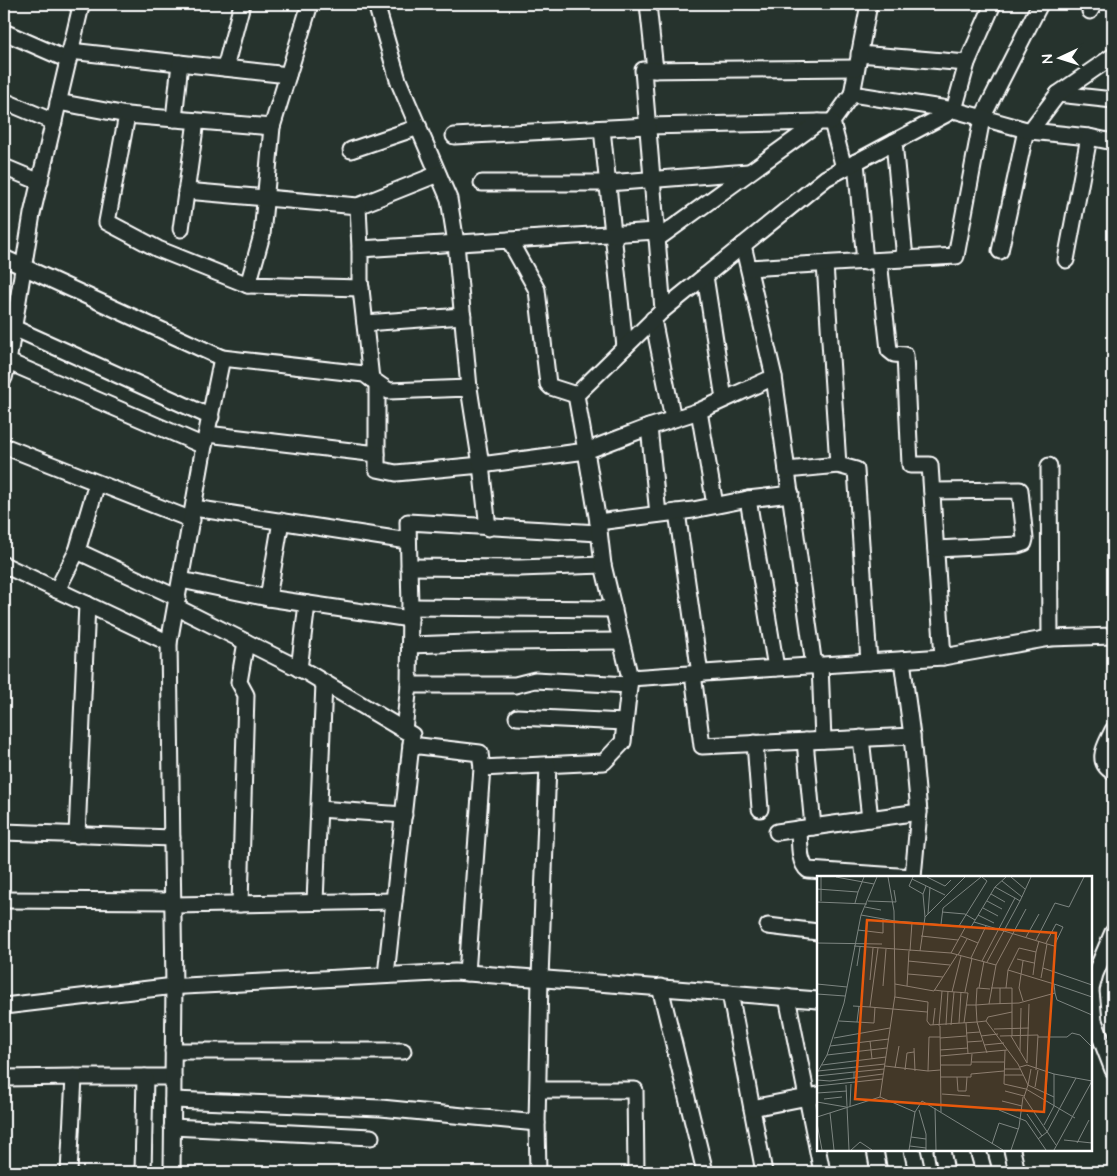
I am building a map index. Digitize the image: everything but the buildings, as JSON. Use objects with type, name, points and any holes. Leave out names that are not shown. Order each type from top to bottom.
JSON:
[{"type":"street","points":[[4,378],[8,326],[23,267],[32,214],[81,6],[76,4]]},
{"type":"street","points":[[225,68],[242,4]]},
{"type":"street","points":[[248,285],[262,235],[272,127],[310,4]]},
{"type":"street","points":[[376,4],[398,80],[449,199],[456,243],[469,388],[481,465],[488,528]]},
{"type":"street","points":[[648,4],[655,70]]},
{"type":"street","points":[[360,249],[612,235],[657,235],[825,122],[852,94],[869,4]]},
{"type":"street","points":[[576,395],[658,314],[826,178],[954,110],[967,63],[992,4]]},
{"type":"street","points":[[749,268],[956,256],[982,118],[1040,4]]},
{"type":"street","points":[[4,32],[69,55],[180,63],[288,76]]},
{"type":"street","points":[[1000,251],[1028,130],[1058,94],[1113,56]]},
{"type":"street","points":[[673,419],[658,314],[657,235],[643,70],[857,61],[967,63]]},
{"type":"street","points":[[174,119],[180,63]]},
{"type":"street","points":[[852,94],[954,110],[1028,130],[1089,137],[1113,142]]},
{"type":"street","points":[[1058,94],[1113,100]]},
{"type":"street","points":[[4,102],[54,122]]},
{"type":"street","points":[[58,102],[127,115],[272,127]]},
{"type":"street","points":[[127,115],[107,222],[158,249],[248,285],[361,288]]},
{"type":"street","points":[[180,229],[196,121]]},
{"type":"street","points":[[454,136],[648,126],[825,122]]},
{"type":"street","points":[[825,122],[850,165],[872,261],[889,350],[894,354],[905,355],[910,465],[930,465],[943,657]]},
{"type":"street","points":[[351,150],[419,127]]},
{"type":"street","points":[[602,129],[625,347]]},
{"type":"street","points":[[1066,260],[1089,137]]},
{"type":"street","points":[[894,142],[905,260]]},
{"type":"street","points":[[4,166],[40,182]]},
{"type":"street","points":[[482,184],[608,183],[748,172]]},
{"type":"street","points":[[186,191],[358,206],[438,174]]},
{"type":"street","points":[[358,206],[361,288],[374,381],[377,469],[396,474],[586,452],[648,427],[699,411],[774,377]]},
{"type":"street","points":[[509,240],[537,290],[548,384],[551,387],[576,395]]},
{"type":"street","points":[[744,245],[774,377],[817,666],[822,740]]},
{"type":"street","points":[[4,258],[222,358],[364,374],[389,391],[469,388]]},
{"type":"street","points":[[825,264],[838,465]]},
{"type":"street","points":[[705,276],[724,400]]},
{"type":"street","points":[[365,323],[463,316]]},
{"type":"street","points":[[8,326],[211,417]]},
{"type":"street","points":[[172,1172],[174,986],[169,643],[205,440],[222,358]]},
{"type":"street","points":[[6,361],[205,440],[377,454]]},
{"type":"street","points":[[482,768],[604,762],[623,742],[629,682],[603,565],[599,528],[576,395]]},
{"type":"street","points":[[699,411],[715,505]]},
{"type":"street","points":[[648,427],[658,514]]},
{"type":"street","points":[[4,446],[97,482],[193,514],[281,522],[408,541]]},
{"type":"street","points":[[788,470],[838,465],[856,470],[870,662]]},
{"type":"street","points":[[1049,466],[1050,638]]},
{"type":"street","points":[[57,590],[77,551],[97,482]]},
{"type":"street","points":[[932,491],[1020,490],[1025,538],[1024,543],[1018,545],[936,549]]},
{"type":"street","points":[[404,730],[409,686],[408,522],[488,528],[599,528],[658,514],[791,494]]},
{"type":"street","points":[[748,499],[776,668]]},
{"type":"street","points":[[677,512],[697,674],[702,746],[912,736]]},
{"type":"street","points":[[268,598],[281,522]]},
{"type":"street","points":[[77,551],[177,602],[246,642],[299,669],[412,735],[386,975]]},
{"type":"street","points":[[4,565],[169,643]]},
{"type":"street","points":[[409,567],[520,568],[603,565]]},
{"type":"street","points":[[181,580],[307,604],[410,613],[614,609]]},
{"type":"street","points":[[77,835],[86,604]]},
{"type":"street","points":[[299,669],[307,604]]},
{"type":"street","points":[[409,686],[515,685],[535,680],[629,682],[697,674],[943,657],[1050,638],[1113,636]]},
{"type":"street","points":[[240,904],[246,695],[239,682],[246,642]]},
{"type":"street","points":[[409,645],[497,642],[621,642]]},
{"type":"street","points":[[902,660],[919,812],[913,876]]},
{"type":"street","points":[[315,902],[324,683]]},
{"type":"street","points":[[517,717],[625,722]]},
{"type":"street","points":[[1113,730],[1102,758],[1106,768],[1113,772]]},
{"type":"street","points":[[862,738],[870,819]]},
{"type":"street","points":[[805,741],[806,828],[802,862],[804,867],[808,870],[873,876]]},
{"type":"street","points":[[755,743],[760,810]]},
{"type":"street","points":[[411,746],[480,754],[482,768],[467,972]]},
{"type":"street","points":[[538,1172],[537,1123],[540,978],[548,765]]},
{"type":"street","points":[[319,809],[404,816]]},
{"type":"street","points":[[777,832],[919,812]]},
{"type":"street","points":[[4,832],[172,838]]},
{"type":"street","points":[[4,900],[240,904],[394,901]]},
{"type":"street","points":[[768,926],[817,932]]},
{"type":"street","points":[[1092,985],[1094,974],[1113,932]]},
{"type":"street","points":[[4,1006],[174,986],[454,972],[817,1000]]},
{"type":"street","points":[[660,988],[705,1172]]},
{"type":"street","points":[[730,993],[764,1172]]},
{"type":"street","points":[[787,997],[813,1096],[817,1130]]},
{"type":"street","points":[[1092,1021],[1113,1070]]},
{"type":"street","points":[[174,1051],[403,1051]]},
{"type":"street","points":[[69,1172],[74,1077]]},
{"type":"street","points":[[143,1172],[145,1077]]},
{"type":"street","points":[[4,1078],[173,1077]]},
{"type":"street","points":[[538,1090],[635,1090],[636,1172]]},
{"type":"street","points":[[752,1108],[813,1096]]},
{"type":"street","points":[[173,1100],[381,1108],[537,1123]]},
{"type":"street","points":[[172,1127],[371,1137]]},
{"type":"street","points":[[820,1151],[822,1172]]},
{"type":"street","points":[[874,1151],[879,1172]]},
{"type":"street","points":[[912,1151],[917,1172]]},
{"type":"street","points":[[942,1151],[946,1172]]},
{"type":"street","points":[[978,1151],[984,1172]]},
{"type":"street","points":[[1012,1151],[1017,1172]]}]
